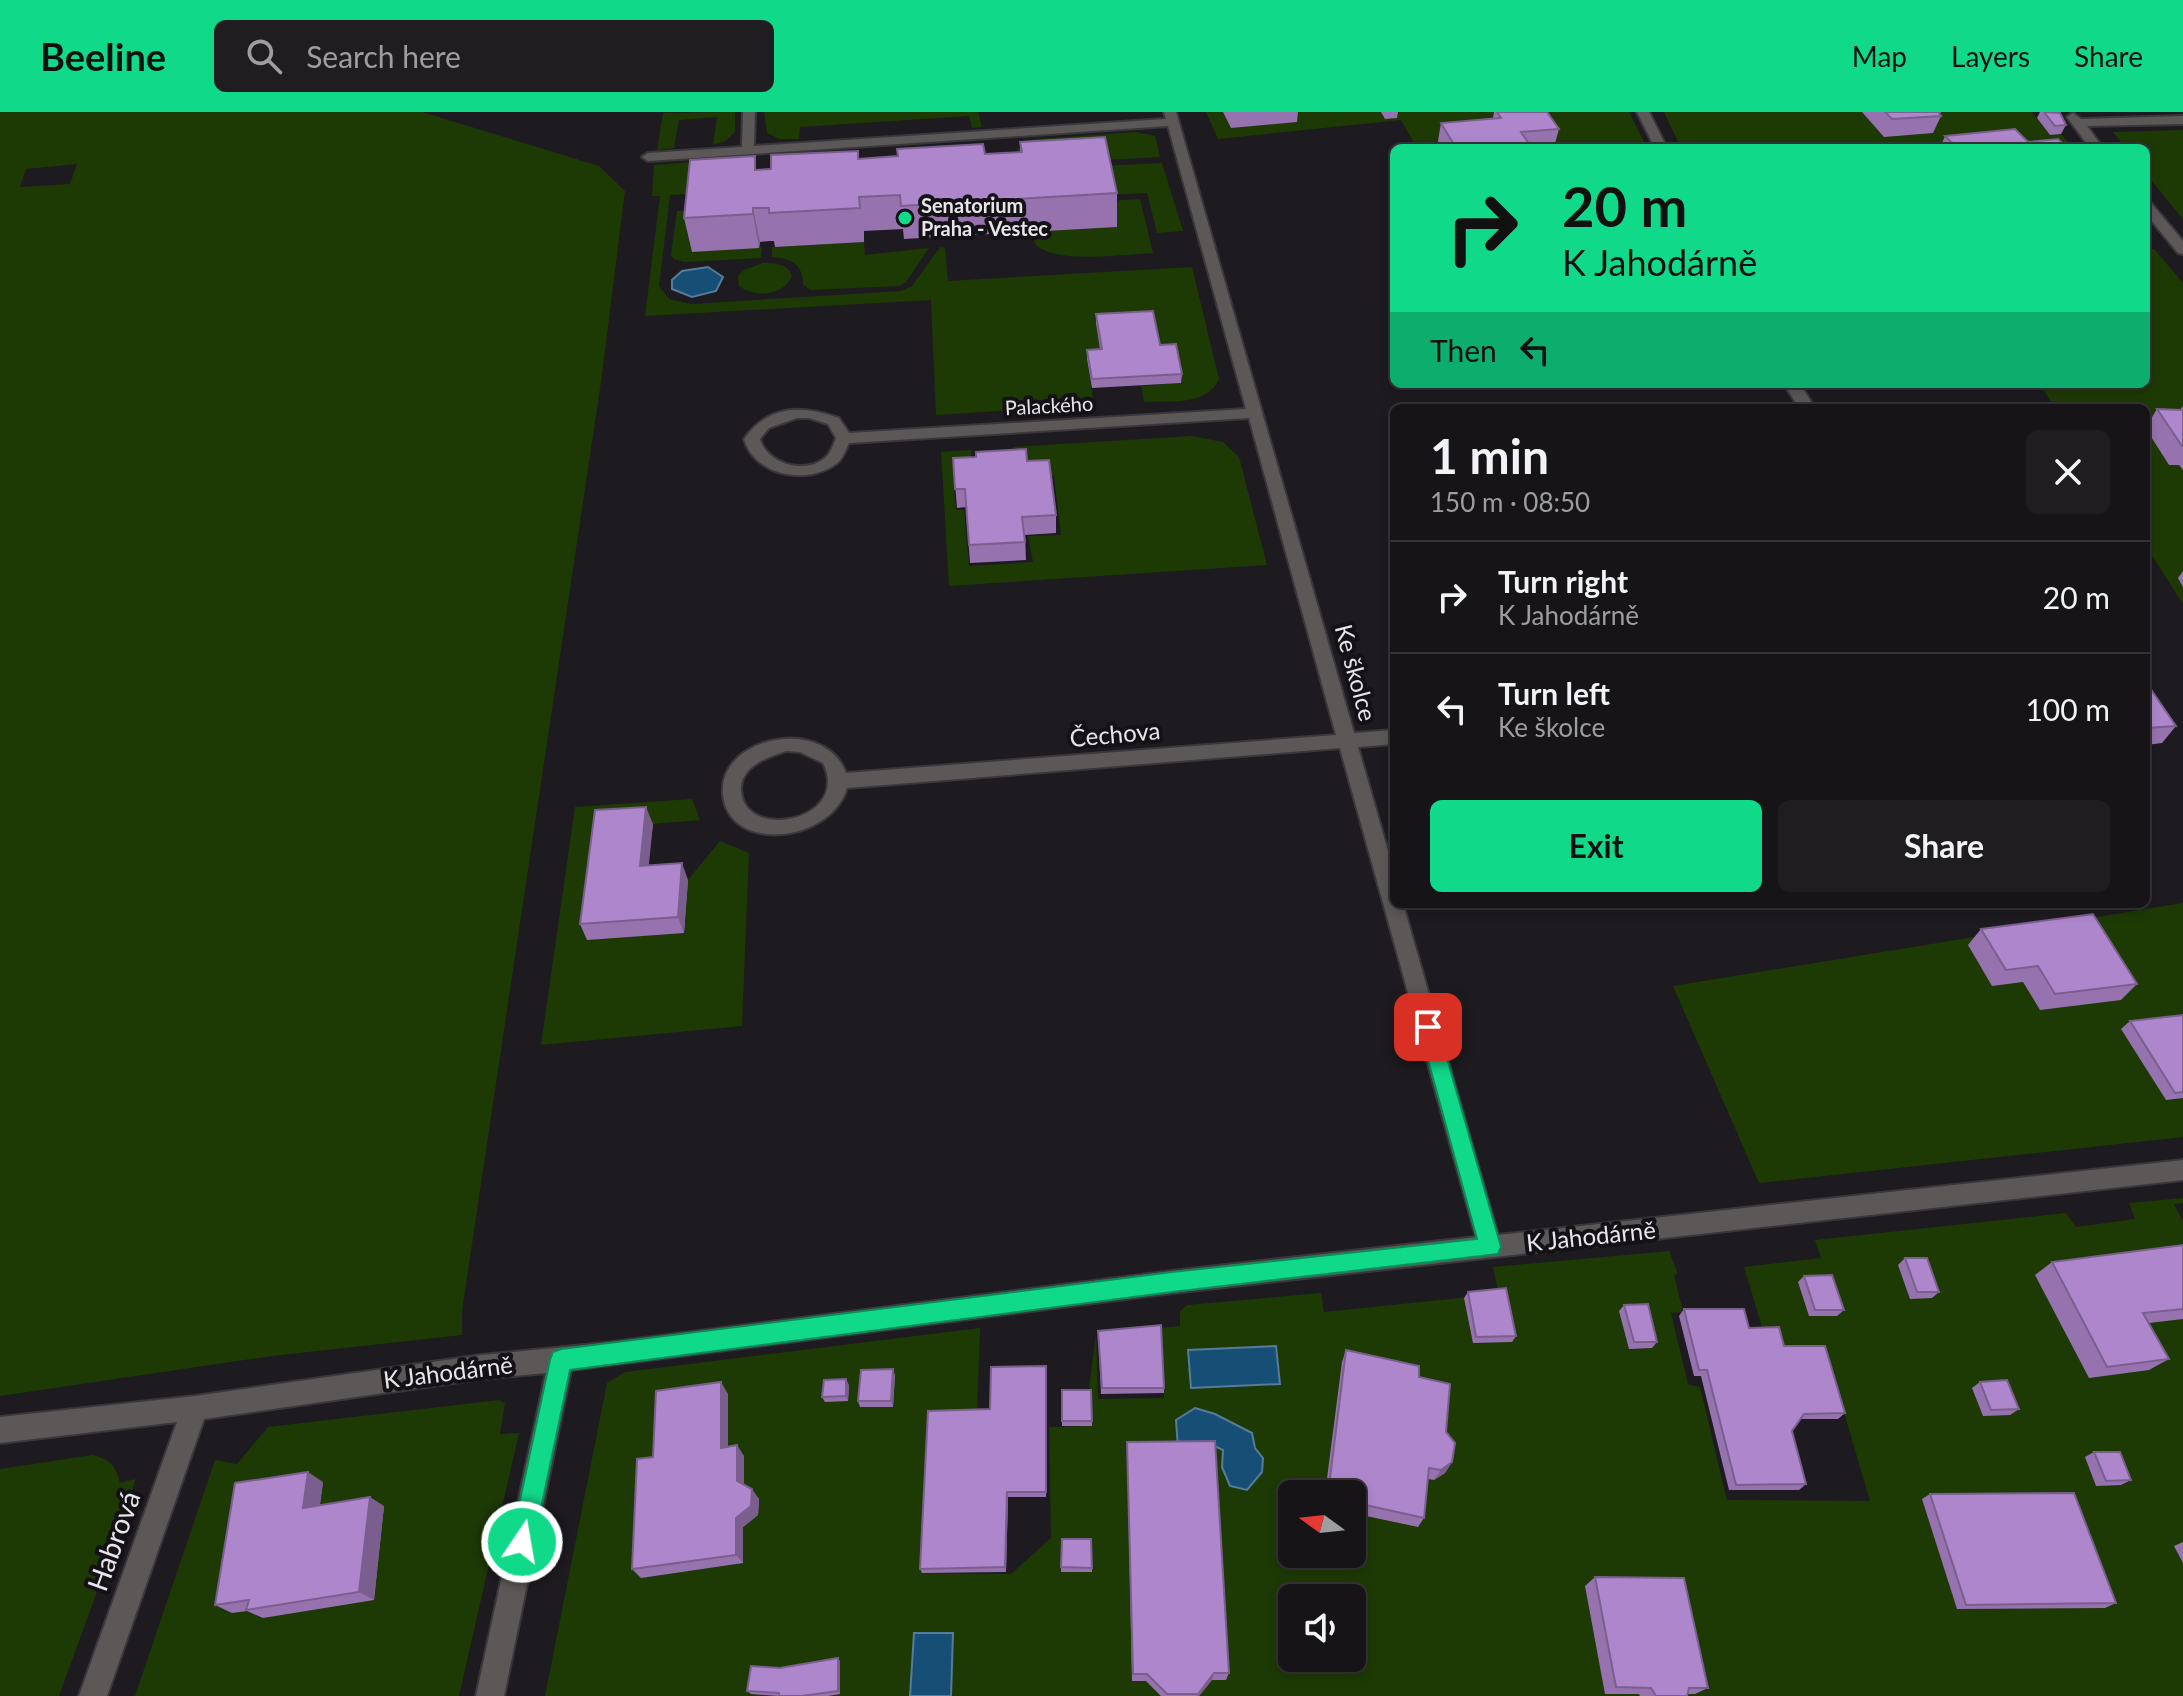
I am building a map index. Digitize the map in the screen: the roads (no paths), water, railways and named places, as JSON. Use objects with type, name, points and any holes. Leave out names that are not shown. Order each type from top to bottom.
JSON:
[{"type":"street","points":[[748,150],[749,112]]},
{"type":"street","points":[[1643,112],[1659,144]]},
{"type":"street","points":[[648,157],[1172,117]]},
{"type":"street","name":"Ke školce","points":[[1172,117],[1390,893]]},
{"type":"street","points":[[2073,118],[2183,120]]},
{"type":"street","points":[[2073,118],[2094,144]]},
{"type":"street","points":[[2150,211],[2183,250]]},
{"type":"street","points":[[795,413],[810,413],[834,421],[844,438],[842,447],[825,463],[796,470],[767,465],[753,450],[753,440],[767,422],[795,413]]},
{"type":"street","name":"Palackého","points":[[844,438],[1257,413]]},
{"type":"street","name":"Čechova","points":[[840,781],[1390,737]]},
{"type":"street","points":[[786,744],[803,745],[830,758],[840,781],[836,796],[827,809],[812,820],[774,828],[756,824],[742,815],[732,803],[730,789],[741,764],[762,751],[786,744]]},
{"type":"street","name":"Ke školce","points":[[1394,908],[1490,1247]]},
{"type":"street","name":"K Jahodárně","points":[[0,1430],[195,1408],[466,1369],[561,1360],[1172,1282],[2183,1170]]},
{"type":"street","points":[[490,1696],[561,1360]]},
{"type":"street","name":"Habrová","points":[[93,1696],[195,1408]]},
{"type":"water","points":[[708,267],[723,277],[716,291],[692,297],[672,289],[672,280],[682,271]]},
{"type":"water","points":[[1276,1346],[1280,1384],[1191,1388],[1188,1350]]},
{"type":"water","points":[[1195,1408],[1215,1414],[1252,1433],[1255,1448],[1263,1458],[1262,1472],[1247,1490],[1230,1486],[1222,1467],[1223,1450],[1217,1447],[1178,1449],[1176,1420]]},
{"type":"water","points":[[914,1633],[953,1633],[951,1696],[910,1696]]},
{"type":"place","name":"Senatorium Praha - Vestec","points":[[905,218]]}]
